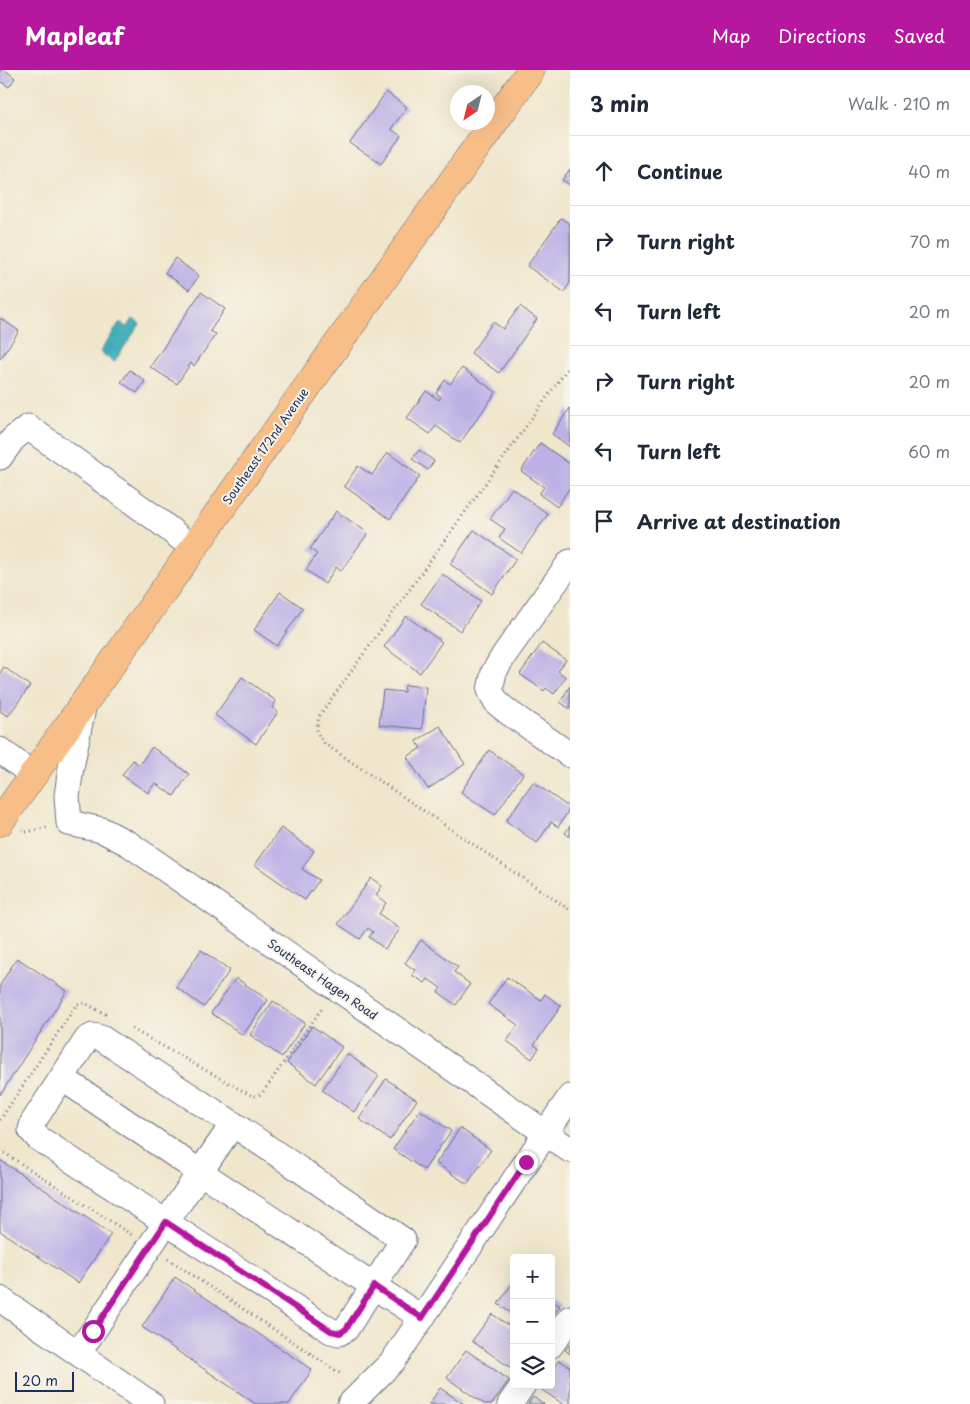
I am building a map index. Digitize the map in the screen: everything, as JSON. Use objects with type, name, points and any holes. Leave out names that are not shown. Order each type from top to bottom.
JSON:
[{"type":"main road","name":"Southeast 172nd Avenue","points":[[2,820],[531,70]]},
{"type":"street","points":[[0,457],[13,439],[28,427],[155,518],[193,548]]},
{"type":"street","points":[[570,562],[504,655],[494,672],[490,690],[497,702],[508,712],[570,755]]},
{"type":"street","points":[[69,823],[67,796],[84,702]]},
{"type":"street","points":[[0,750],[32,775]]},
{"type":"street","name":"Southeast Hagen Road","points":[[69,823],[102,830],[129,844],[570,1150]]},
{"type":"street","points":[[94,1036],[101,1038],[403,1240],[346,1329],[340,1333],[331,1331],[38,1138],[31,1130],[33,1122],[62,1078],[87,1039],[94,1036]]},
{"type":"street","points":[[62,1078],[200,1172],[422,1318]]},
{"type":"street","points":[[350,1404],[393,1361],[570,1097]]},
{"type":"street","points":[[78,1352],[232,1124]]},
{"type":"street","points":[[0,1299],[151,1404]]},
{"type":"street","points":[[552,1344],[570,1318]]},
{"type":"street","points":[[510,1404],[520,1389]]},
{"type":"path","points":[[570,366],[320,715],[316,726],[318,736],[325,744],[570,910]]},
{"type":"path","points":[[2,820],[26,832],[69,823]]},
{"type":"path","points":[[0,1150],[341,1374]]},
{"type":"water","points":[[133,319],[140,324],[114,362],[100,352],[120,322],[127,328]]},
{"type":"building","points":[[0,70],[5,70],[15,78],[9,87],[0,81]]},
{"type":"building","points":[[386,92],[407,107],[391,129],[401,136],[381,164],[350,143]]},
{"type":"building","points":[[570,169],[570,185],[562,180]]},
{"type":"building","points":[[561,218],[570,224],[570,283],[564,292],[527,266]]},
{"type":"building","points":[[175,258],[199,276],[189,290],[165,273]]},
{"type":"building","points":[[201,292],[225,309],[210,331],[216,334],[194,366],[191,363],[177,384],[150,367]]},
{"type":"building","points":[[520,306],[537,319],[499,373],[471,353],[493,322],[503,329]]},
{"type":"building","points":[[0,318],[19,331],[0,359]]},
{"type":"building","points":[[462,368],[496,392],[460,443],[436,426],[430,434],[407,418],[426,391],[439,400],[441,397],[436,393],[445,380],[450,384]]},
{"type":"building","points":[[130,370],[145,381],[137,393],[121,382]]},
{"type":"building","points":[[570,408],[570,447],[552,434]]},
{"type":"building","points":[[540,443],[570,464],[570,487],[557,507],[539,494],[544,487],[521,471]]},
{"type":"building","points":[[419,450],[434,461],[428,470],[412,459]]},
{"type":"building","points":[[388,453],[420,476],[390,519],[344,486],[358,466],[372,475]]},
{"type":"building","points":[[512,488],[548,514],[521,553],[499,538],[505,529],[490,519]]},
{"type":"building","points":[[336,511],[368,533],[341,571],[336,567],[325,584],[306,570],[317,554],[310,549]]},
{"type":"building","points":[[474,530],[516,559],[492,594],[450,564]]},
{"type":"building","points":[[442,574],[481,601],[460,631],[421,604]]},
{"type":"building","points":[[280,592],[303,608],[277,646],[254,630]]},
{"type":"building","points":[[406,616],[442,642],[420,673],[384,647]]},
{"type":"building","points":[[542,643],[566,660],[558,671],[566,677],[554,694],[546,688],[544,691],[520,674]]},
{"type":"building","points":[[4,667],[30,686],[8,716],[0,711],[0,673]]},
{"type":"building","points":[[242,677],[276,701],[272,708],[278,712],[256,744],[215,715]]},
{"type":"building","points":[[405,685],[426,687],[422,729],[379,725],[383,690],[404,692]]},
{"type":"building","points":[[570,686],[570,709],[560,702]]},
{"type":"building","points":[[440,726],[465,764],[428,789],[407,757],[421,748],[416,741]]},
{"type":"building","points":[[152,747],[189,774],[174,796],[155,783],[148,793],[122,775],[133,760],[139,765]]},
{"type":"building","points":[[489,750],[523,774],[495,815],[461,792]]},
{"type":"building","points":[[533,782],[570,808],[558,827],[551,822],[537,843],[506,821]]},
{"type":"building","points":[[570,826],[570,837],[565,833]]},
{"type":"building","points":[[281,828],[314,851],[302,869],[319,880],[305,900],[255,865]]},
{"type":"building","points":[[371,878],[382,886],[376,895],[386,903],[379,914],[400,929],[385,949],[369,937],[373,932],[368,928],[360,939],[338,924]]},
{"type":"building","points":[[421,940],[458,967],[454,972],[470,984],[456,1005],[438,992],[441,988],[428,979],[425,983],[412,975],[415,970],[405,963]]},
{"type":"building","points":[[201,950],[230,970],[204,1007],[176,987]]},
{"type":"building","points":[[17,958],[67,991],[0,1095],[0,985]]},
{"type":"building","points":[[507,977],[541,1000],[545,994],[561,1006],[534,1045],[539,1048],[532,1059],[507,1041],[518,1025],[488,1004]]},
{"type":"building","points":[[236,978],[268,1000],[243,1035],[211,1013]]},
{"type":"building","points":[[273,1001],[305,1023],[282,1057],[250,1035]]},
{"type":"building","points":[[312,1026],[342,1047],[316,1084],[287,1063]]},
{"type":"building","points":[[347,1054],[379,1076],[354,1112],[322,1090]]},
{"type":"building","points":[[386,1079],[417,1100],[390,1140],[359,1119]]},
{"type":"building","points":[[420,1110],[451,1131],[424,1170],[393,1149]]},
{"type":"building","points":[[460,1128],[491,1150],[467,1184],[436,1163]]},
{"type":"building","points":[[0,1160],[111,1234],[78,1283],[0,1231]]},
{"type":"building","points":[[175,1277],[312,1370],[289,1404],[256,1404],[142,1327]]},
{"type":"building","points":[[510,1287],[510,1312],[498,1304]]},
{"type":"building","points":[[555,1303],[560,1306],[555,1313]]},
{"type":"building","points":[[492,1314],[510,1326],[510,1367],[472,1341]]},
{"type":"building","points":[[570,1344],[570,1354],[565,1350]]},
{"type":"building","points":[[466,1350],[509,1380],[492,1404],[484,1404],[447,1378]]},
{"type":"building","points":[[559,1360],[570,1367],[570,1404],[563,1404],[540,1389],[555,1389],[555,1365]]},
{"type":"building","points":[[440,1388],[464,1404],[429,1404]]},
{"type":"building","points":[[533,1397],[544,1404],[528,1404]]},
{"type":"route","points":[[93,1331],[166,1222],[331,1331],[340,1333],[346,1329],[374,1286],[422,1318],[526,1162]]}]
